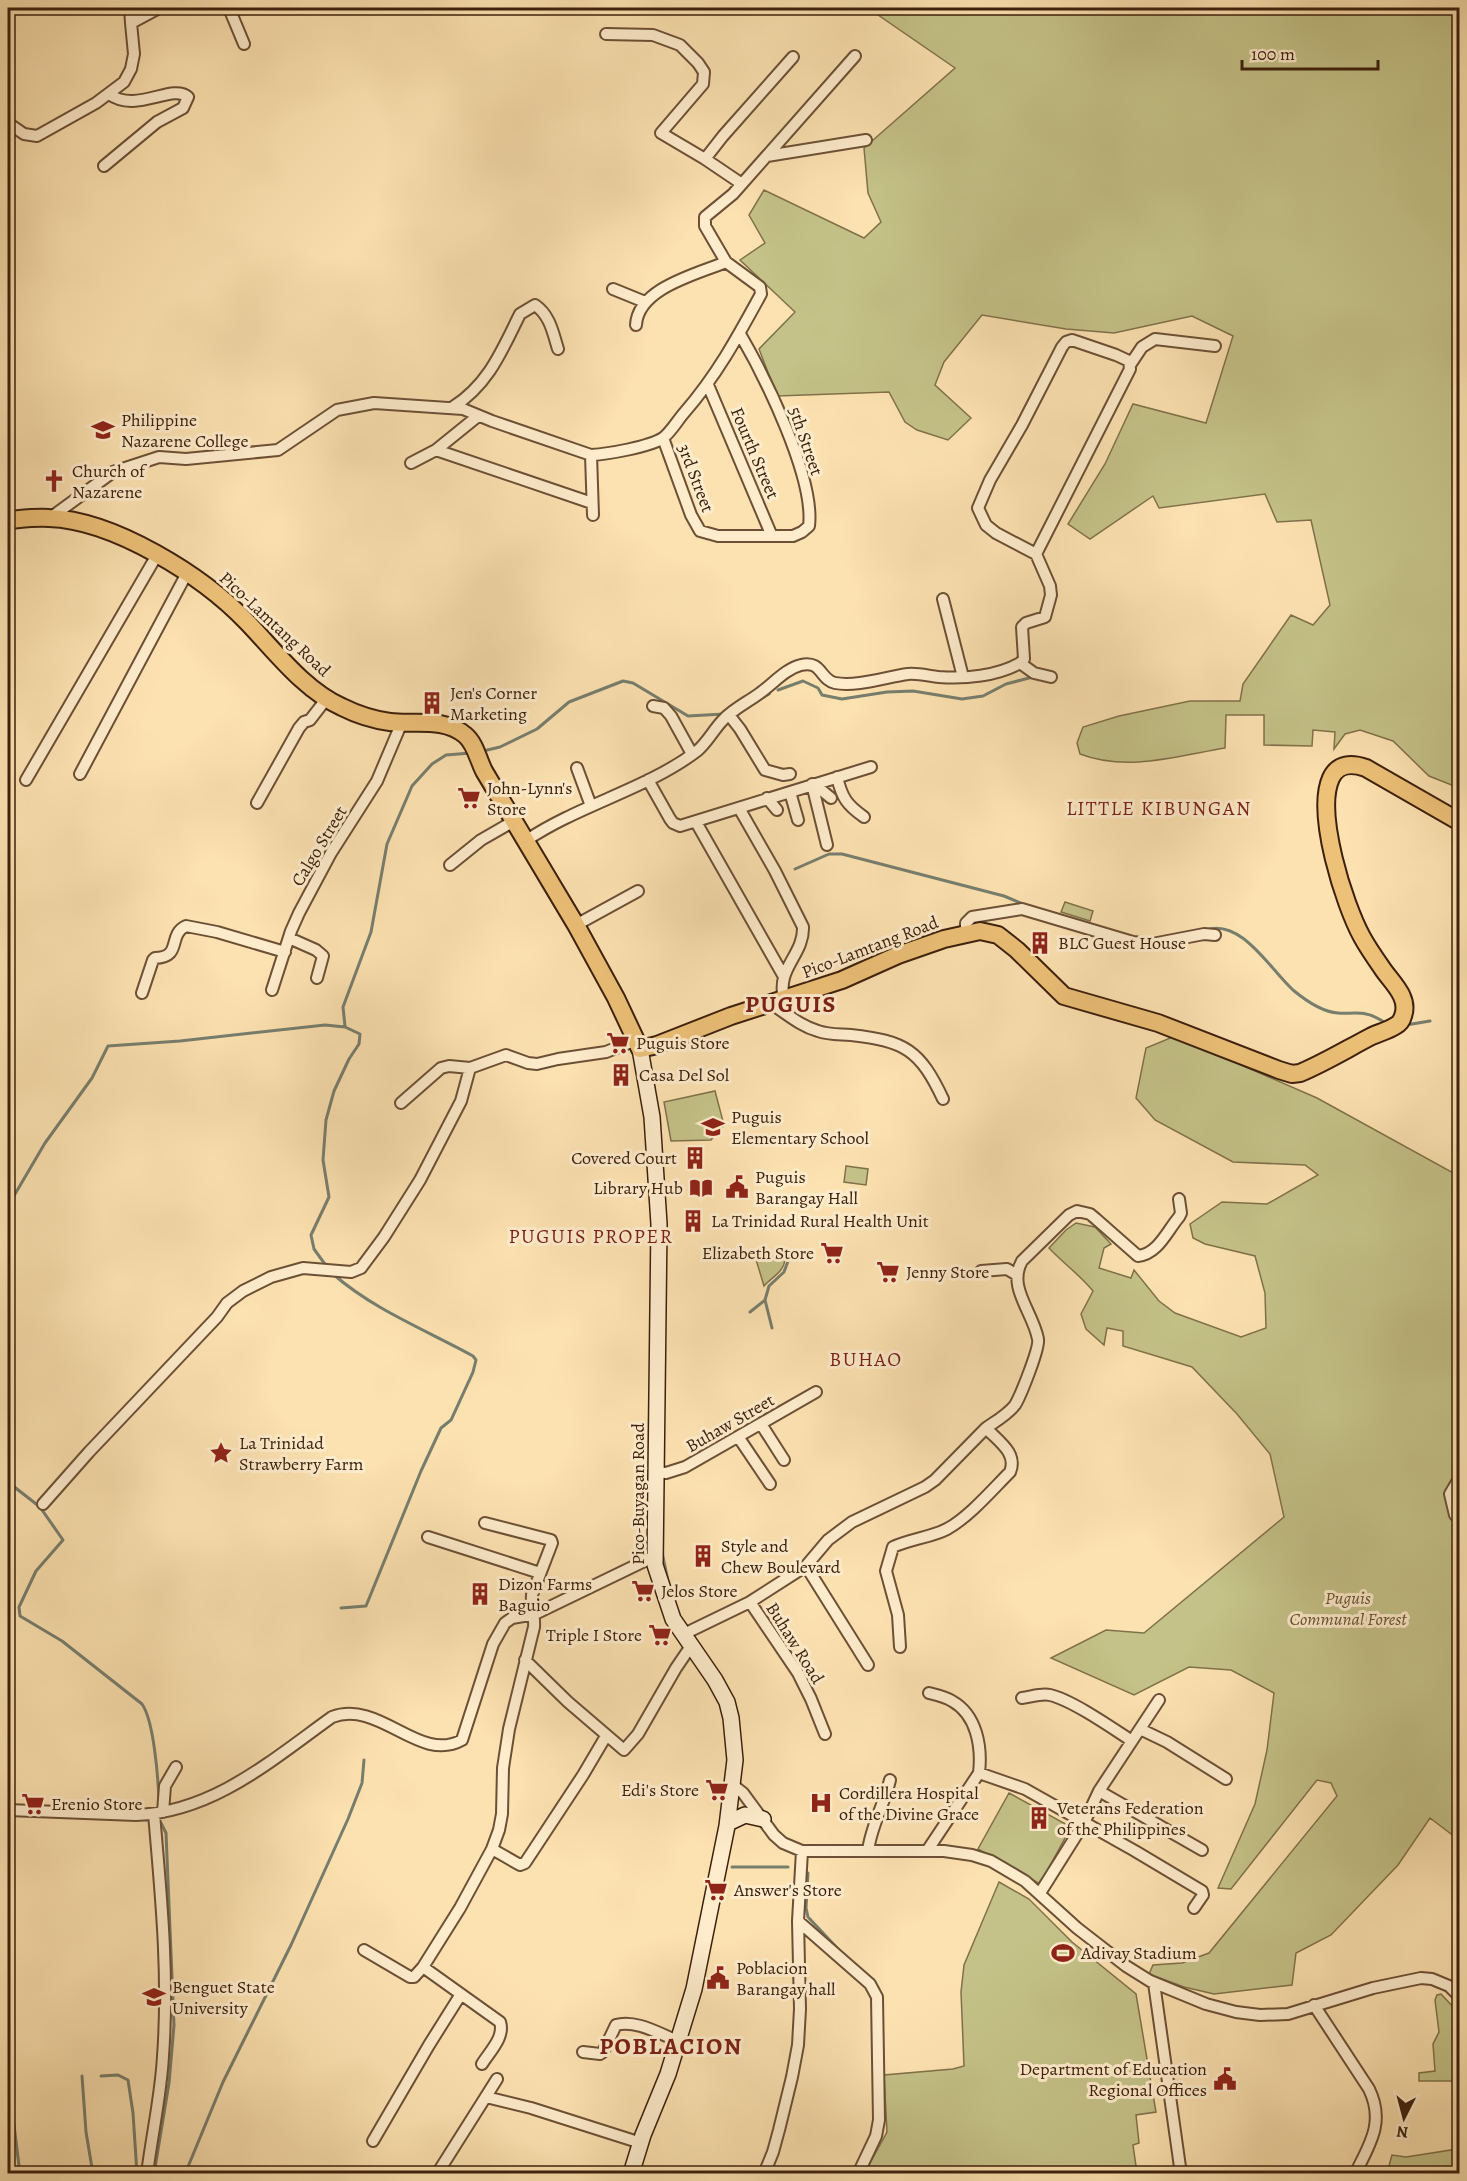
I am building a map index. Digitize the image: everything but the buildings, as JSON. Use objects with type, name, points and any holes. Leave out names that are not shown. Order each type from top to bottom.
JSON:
[{"type":"main road","name":"Pico-Lamtang Road","points":[[8,520],[50,518],[105,531],[129,540],[187,573],[233,608],[285,665],[342,707],[388,722],[436,723],[450,726],[465,735],[472,743],[478,759],[576,925],[638,1044],[657,1046],[777,1001],[842,980],[944,939],[980,931],[998,935],[1017,950],[1064,996],[1158,1023],[1285,1072],[1292,1074],[1300,1072],[1397,1025],[1403,1019],[1405,1011],[1397,986],[1383,970],[1361,936],[1341,885],[1326,814],[1328,788],[1334,772],[1341,766],[1358,765],[1385,778],[1460,822]]},
{"type":"main road","name":"Pico-Buyagan Road","points":[[631,2174],[668,2074],[694,1989],[728,1823],[734,1786],[735,1760],[729,1708],[715,1680],[673,1618],[657,1570],[655,1556],[661,1473],[659,1224],[652,1117],[638,1044]]},
{"type":"main road","points":[[728,1823],[746,1815],[764,1819]]},
{"type":"street","points":[[8,123],[24,134],[38,136],[109,94],[124,82],[134,54],[130,8]]},
{"type":"street","points":[[131,23],[159,8]]},
{"type":"street","points":[[229,8],[244,44]]},
{"type":"street","points":[[606,34],[653,35],[680,45],[698,63],[704,72],[703,84],[661,133],[742,184]]},
{"type":"street","points":[[50,518],[112,472],[159,457],[186,459],[278,450],[337,410],[374,402],[463,409],[591,455],[606,454],[663,438],[708,385],[740,334],[761,294],[760,287],[726,262],[705,226],[704,220],[742,184],[855,56]]},
{"type":"street","points":[[705,159],[793,57]]},
{"type":"street","points":[[104,166],[157,122],[183,108],[189,97],[176,93],[129,102],[116,99],[109,94]]},
{"type":"street","points":[[767,156],[866,140]]},
{"type":"street","points":[[636,325],[636,316],[645,302],[663,288],[726,262]]},
{"type":"street","points":[[613,290],[645,302]]},
{"type":"street","points":[[453,407],[470,397],[488,376],[520,314],[529,307],[535,305],[542,309],[553,330],[558,349]]},
{"type":"street","name":"5th Street","points":[[740,334],[757,363],[799,463],[810,513],[809,526],[802,532],[793,536],[771,534]]},
{"type":"street","points":[[1036,554],[1128,373],[1130,364],[1142,347],[1155,339],[1215,346]]},
{"type":"street","points":[[527,840],[545,828],[648,780],[699,750],[729,715],[785,673],[801,665],[810,664],[818,667],[830,681],[836,684],[871,681],[908,674],[963,677],[987,674],[1020,663],[1024,659],[1022,627],[1026,623],[1046,617],[1051,596],[1050,586],[1036,554],[996,533],[986,525],[978,508],[990,480],[1066,342],[1072,340],[1116,355],[1129,361],[1130,364]]},
{"type":"street","name":"Fourth Street","points":[[708,385],[771,534]]},
{"type":"street","points":[[411,463],[436,450],[478,416]]},
{"type":"street","name":"3rd Street","points":[[663,438],[691,515],[700,531],[718,536],[771,534]]},
{"type":"street","points":[[436,450],[592,503]]},
{"type":"street","points":[[591,455],[593,515]]},
{"type":"street","points":[[26,780],[157,555]]},
{"type":"street","points":[[80,774],[187,573]]},
{"type":"street","points":[[943,599],[963,677]]},
{"type":"street","points":[[1020,663],[1027,670],[1052,678]]},
{"type":"street","points":[[257,802],[299,728],[304,722],[310,720],[327,698]]},
{"type":"street","points":[[653,706],[664,708],[671,716],[692,754]]},
{"type":"street","points":[[729,715],[765,770],[783,775],[790,774]]},
{"type":"street","name":"Calgo Street","points":[[272,990],[299,913],[321,872],[377,781],[402,722]]},
{"type":"street","points":[[648,780],[673,823],[680,826],[872,767]]},
{"type":"street","points":[[577,768],[591,806]]},
{"type":"street","points":[[837,777],[840,792],[845,800],[864,818]]},
{"type":"street","points":[[813,784],[831,798]]},
{"type":"street","points":[[813,784],[826,845]]},
{"type":"street","points":[[790,792],[798,820]]},
{"type":"street","points":[[767,798],[777,810]]},
{"type":"street","points":[[739,808],[781,881],[804,930],[792,960],[783,975],[777,1001],[789,1016],[817,1031],[879,1039],[907,1049],[927,1068],[943,1100]]},
{"type":"street","points":[[450,865],[481,840],[514,820]]},
{"type":"street","points":[[696,822],[783,975]]},
{"type":"street","points":[[576,925],[638,891]]},
{"type":"street","points":[[966,934],[966,923],[972,917],[1022,909],[1133,942],[1152,944],[1204,934],[1215,935]]},
{"type":"street","points":[[142,993],[153,960],[169,955],[182,927],[217,933],[285,952]]},
{"type":"street","points":[[289,938],[316,950],[323,956],[317,978]]},
{"type":"street","points":[[401,1103],[441,1068],[449,1066],[470,1068],[505,1055],[537,1064],[638,1044]]},
{"type":"street","points":[[43,1504],[227,1303],[243,1291],[271,1277],[296,1269],[311,1268],[351,1272],[361,1268],[394,1223],[420,1180],[461,1101],[470,1068]]},
{"type":"street","points":[[525,1660],[606,1736],[622,1750],[626,1749],[638,1734],[676,1668],[688,1640],[806,1566],[828,1540],[852,1522],[904,1498],[935,1480],[986,1428],[1006,1414],[1016,1403],[1039,1346],[1029,1311],[1019,1290],[1017,1275],[1022,1261],[1074,1211],[1090,1214],[1138,1256],[1143,1256],[1157,1246],[1179,1217],[1181,1213],[1179,1199]]},
{"type":"street","points":[[981,1271],[1007,1269],[1017,1275]]},
{"type":"street","name":"Buhaw Street","points":[[661,1473],[686,1467],[816,1392]]},
{"type":"street","points":[[761,1425],[784,1460]]},
{"type":"street","points":[[900,1647],[898,1615],[886,1571],[889,1556],[893,1547],[940,1532],[957,1523],[1010,1472],[1013,1460],[1011,1454],[986,1428]]},
{"type":"street","points":[[738,1438],[770,1484]]},
{"type":"street","points":[[1460,1477],[1450,1494],[1455,1515],[1460,1518]]},
{"type":"street","points":[[364,1950],[410,1977],[414,1977],[423,1967],[460,1908],[492,1849],[502,1814],[503,1767],[535,1614],[531,1603],[532,1595],[552,1546],[550,1540],[485,1523]]},
{"type":"street","points":[[428,1537],[540,1572]]},
{"type":"street","points":[[8,1810],[69,1814],[159,1813],[185,1808],[255,1773],[332,1717],[342,1714],[359,1713],[426,1743],[436,1746],[452,1745],[462,1740],[500,1629],[512,1618],[535,1614],[655,1556]]},
{"type":"street","points":[[806,1566],[868,1665]]},
{"type":"street","name":"Buhaw Road","points":[[750,1602],[798,1673],[825,1734]]},
{"type":"street","points":[[927,1851],[980,1773],[981,1750],[979,1738],[970,1719],[952,1701],[929,1693]]},
{"type":"street","points":[[1022,1698],[1048,1695],[1059,1698],[1132,1741]]},
{"type":"street","points":[[1040,1893],[1084,1823],[1100,1791],[1159,1700]]},
{"type":"street","points":[[1140,1729],[1167,1742],[1226,1779]]},
{"type":"street","points":[[492,1849],[520,1865],[525,1863],[606,1736]]},
{"type":"street","points":[[147,2174],[162,2075],[166,1962],[159,1813],[165,1786],[176,1767]]},
{"type":"street","points":[[980,1773],[1025,1789],[1202,1891],[1203,1895],[1194,1908]]},
{"type":"street","points":[[868,1851],[870,1835],[885,1801],[890,1780]]},
{"type":"street","points":[[734,1786],[783,1844],[802,1851],[944,1851],[972,1855],[991,1861],[1025,1881],[1085,1934],[1126,1966],[1154,1983],[1206,2004],[1236,2013],[1288,2014],[1373,1988],[1421,1978],[1432,1979],[1449,1986],[1460,1997]]},
{"type":"street","points":[[1100,1791],[1202,1850]]},
{"type":"street","points":[[764,2174],[776,2141],[798,2045],[800,2009],[798,1921],[802,1851]]},
{"type":"street","points":[[798,1921],[870,1984],[878,1997],[879,2120],[876,2136],[858,2174]]},
{"type":"street","points":[[423,1967],[500,2022],[501,2035],[482,2064]]},
{"type":"street","points":[[1154,1983],[1181,2174]]},
{"type":"street","points":[[373,2141],[461,1994]]},
{"type":"street","points":[[1314,2005],[1376,2102],[1374,2137],[1355,2174]]},
{"type":"street","points":[[583,2052],[600,2054],[603,2052],[616,2025],[620,2024],[630,2023],[678,2041]]},
{"type":"street","points":[[437,2174],[497,2079]]},
{"type":"street","points":[[486,2097],[531,2108],[641,2143]]},
{"type":"green space","points":[[868,8],[1459,8],[1459,788],[1429,776],[1393,741],[1360,730],[1345,734],[1334,749],[1335,732],[1313,730],[1312,746],[1264,745],[1264,715],[1226,715],[1225,748],[1134,762],[1116,762],[1080,754],[1077,743],[1083,727],[1119,716],[1190,701],[1240,701],[1243,684],[1291,615],[1313,625],[1330,605],[1311,520],[1277,522],[1265,494],[1159,508],[1153,496],[1090,539],[1068,524],[1105,464],[1133,404],[1206,423],[1233,336],[1192,316],[1114,333],[1066,329],[982,315],[944,362],[935,385],[971,418],[948,440],[917,430],[905,422],[889,392],[777,396],[759,349],[795,312],[740,260],[765,243],[749,215],[764,190],[864,238],[881,222],[868,193],[864,148],[955,68]]},
{"type":"green space","points":[[1065,902],[1093,911],[1090,921],[1061,912]]},
{"type":"green space","name":"Puguis Communal Forest","points":[[1175,1036],[1317,1098],[1455,1174],[1459,1173],[1459,1840],[1430,1818],[1398,1865],[1331,1935],[1296,1953],[1292,1985],[1214,1994],[1184,1987],[1149,1974],[1153,1965],[1182,1963],[1209,1953],[1337,1796],[1331,1783],[1317,1780],[1231,1889],[1218,1888],[1255,1804],[1267,1750],[1274,1693],[1231,1670],[1189,1667],[1134,1695],[1051,1658],[1106,1630],[1144,1633],[1284,1517],[1270,1454],[1237,1414],[1192,1367],[1123,1346],[1123,1331],[1107,1328],[1104,1345],[1086,1329],[1081,1314],[1093,1291],[1049,1248],[1076,1223],[1095,1227],[1111,1244],[1104,1248],[1099,1268],[1131,1278],[1134,1270],[1159,1301],[1175,1313],[1241,1337],[1266,1328],[1265,1293],[1255,1256],[1205,1244],[1193,1238],[1190,1224],[1222,1202],[1267,1204],[1318,1175],[1305,1165],[1233,1162],[1155,1120],[1136,1098],[1146,1048]]},
{"type":"green space","points":[[715,1091],[724,1125],[711,1140],[671,1141],[664,1102]]},
{"type":"green space","points":[[846,1166],[868,1169],[866,1185],[844,1182]]},
{"type":"green space","points":[[754,1253],[785,1259],[780,1271],[764,1286]]},
{"type":"green space","points":[[1009,1793],[1071,1827],[1040,1884],[978,1849]]},
{"type":"green space","points":[[999,1882],[1029,1899],[1072,1942],[1136,1994],[1156,2112],[1136,2115],[1139,2143],[1133,2145],[1137,2173],[864,2174],[887,2132],[884,2075],[964,2066],[961,1992],[964,1965]]},
{"type":"green space","points":[[1441,1994],[1459,2013],[1459,2173],[1387,2173],[1392,2155],[1406,2157],[1457,2149],[1453,2081],[1419,2081],[1419,2073],[1435,2071],[1433,2044],[1439,2032],[1435,2000],[1437,1995]]},
{"type":"waterway","points":[[778,690],[803,681],[818,688],[822,695],[842,699],[887,692],[913,691],[962,699],[983,696],[1006,684],[1029,678]]},
{"type":"waterway","points":[[483,751],[500,747],[537,729],[569,702],[623,681],[633,683],[688,716],[724,714]]},
{"type":"waterway","points":[[750,705],[769,694]]},
{"type":"waterway","points":[[345,1026],[343,1007],[371,932],[387,844],[412,786],[432,764],[446,755],[471,753]]},
{"type":"waterway","points":[[795,869],[829,854],[842,854],[1004,896],[1023,904]]},
{"type":"waterway","points":[[1206,930],[1219,928],[1231,931],[1243,938],[1293,990],[1314,1005],[1332,1012],[1369,1015],[1387,1024]]},
{"type":"waterway","points":[[1406,1025],[1430,1021]]},
{"type":"waterway","points":[[8,1206],[45,1143],[92,1078],[108,1046],[180,1041],[325,1025],[345,1027],[360,1034],[359,1044],[334,1091],[326,1120],[323,1160],[329,1197],[311,1235],[314,1249],[327,1267]]},
{"type":"waterway","points":[[750,1312],[765,1300],[769,1286],[784,1272],[788,1261]]},
{"type":"waterway","points":[[333,1274],[383,1309],[473,1356],[476,1360],[473,1372],[451,1420],[441,1428],[421,1471],[366,1606],[341,1608]]},
{"type":"waterway","points":[[765,1300],[772,1328]]},
{"type":"waterway","points":[[8,1482],[40,1507],[63,1540],[36,1571],[19,1607],[20,1616],[62,1641],[142,1704],[150,1723],[159,1800]]},
{"type":"waterway","points":[[662,1552],[668,1581]]},
{"type":"waterway","points":[[185,2174],[223,2082],[291,1945],[348,1819],[362,1783],[364,1760]]},
{"type":"waterway","points":[[154,2174],[169,2083],[174,2025],[166,1833],[161,1823]]},
{"type":"waterway","points":[[732,1867],[788,1867]]},
{"type":"waterway","points":[[808,1873],[806,1908],[808,1917],[839,1950]]},
{"type":"waterway","points":[[101,2076],[118,2075],[128,2080],[133,2113],[137,2174]]},
{"type":"waterway","points":[[8,2076],[20,2174]]},
{"type":"waterway","points":[[82,2076],[86,2132],[93,2174]]},
{"type":"place","name":"Philippine Nazarene College","points":[[103,430]]},
{"type":"place","name":"Church of Nazarene","points":[[54,481]]},
{"type":"place","name":"Jen's Corner Marketing","points":[[432,703]]},
{"type":"place","name":"John-Lynn's Store","points":[[469,798]]},
{"type":"place","name":"BLC Guest House","points":[[1040,943]]},
{"type":"place","name":"Puguis Store","points":[[618,1043]]},
{"type":"place","name":"Casa Del Sol","points":[[621,1075]]},
{"type":"place","name":"Puguis Elementary School","points":[[713,1127]]},
{"type":"place","name":"Covered Court","points":[[695,1158]]},
{"type":"place","name":"Puguis Barangay Hall","points":[[737,1187]]},
{"type":"place","name":"Library Hub","points":[[701,1188]]},
{"type":"place","name":"La Trinidad Rural Health Unit","points":[[693,1221]]},
{"type":"place","name":"Elizabeth Store","points":[[832,1253]]},
{"type":"place","name":"Jenny Store","points":[[888,1272]]},
{"type":"place","name":"La Trinidad Strawberry Farm","points":[[221,1453]]},
{"type":"place","name":"Style and Chew Boulevard","points":[[703,1556]]},
{"type":"place","name":"Jelos Store","points":[[643,1591]]},
{"type":"place","name":"Dizon Farms Baguio","points":[[480,1594]]},
{"type":"place","name":"Triple I Store","points":[[660,1635]]},
{"type":"place","name":"Edi's Store","points":[[717,1790]]},
{"type":"place","name":"Cordillera Hospital of the Divine Grace","points":[[821,1803]]},
{"type":"place","name":"Erenio Store","points":[[33,1804]]},
{"type":"place","name":"Veterans Federation of the Philippines","points":[[1039,1818]]},
{"type":"place","name":"Answer's Store","points":[[716,1890]]},
{"type":"place","name":"Adivay Stadium","points":[[1063,1953]]},
{"type":"place","name":"Poblacion Barangay hall","points":[[718,1978]]},
{"type":"place","name":"Benguet State University","points":[[154,1997]]},
{"type":"place","name":"Department of Education Regional Offices","points":[[1225,2079]]},
{"type":"district","name":"LITTLE KIBUNGAN","points":[[1159,808]]},
{"type":"district","name":"PUGUIS","points":[[791,1004]]},
{"type":"district","name":"PUGUIS PROPER","points":[[591,1236]]},
{"type":"district","name":"BUHAO","points":[[866,1359]]},
{"type":"district","name":"POBLACION","points":[[671,2046]]}]
